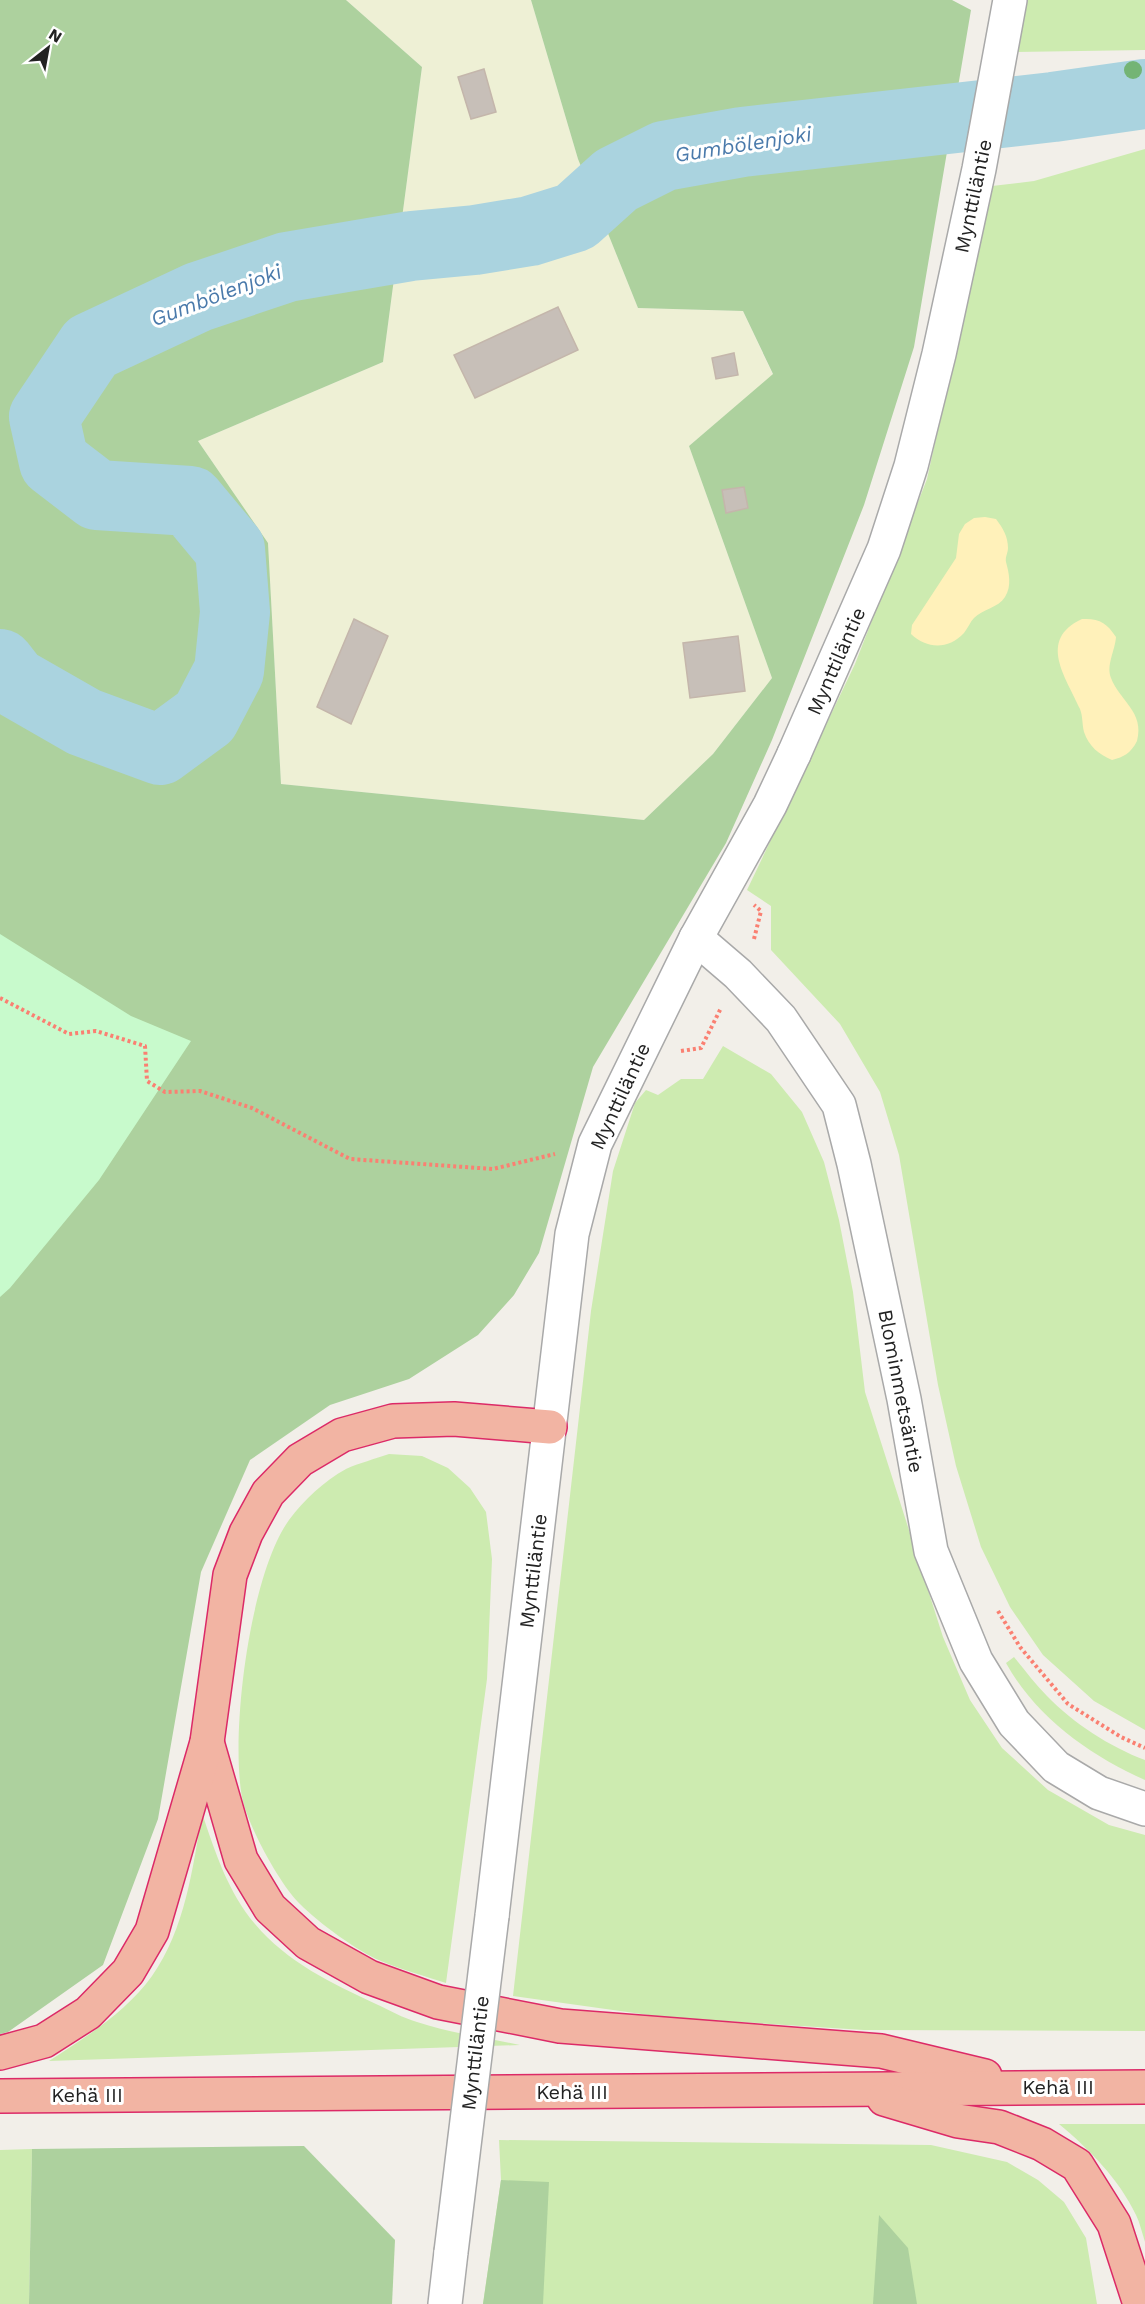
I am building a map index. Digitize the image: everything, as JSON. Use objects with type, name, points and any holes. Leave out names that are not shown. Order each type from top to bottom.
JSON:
[{"type":"highway","points":[[0,2053],[44,2041],[87,2013],[128,1972],[152,1931],[207,1742],[230,1575],[246,1533],[268,1493],[300,1460],[342,1435],[393,1421],[454,1419],[550,1427]]},
{"type":"highway","points":[[207,1742],[241,1860],[270,1908],[308,1943],[369,1977],[438,2002],[560,2026],[881,2051],[1030,2087]]},
{"type":"highway","name":"Kehä III","points":[[0,2096],[1145,2087]]},
{"type":"highway","points":[[854,2090],[958,2121],[999,2127],[1042,2144],[1077,2165],[1114,2224],[1140,2304]]},
{"type":"street","name":"Mynttiläntie","points":[[445,2304],[573,1234],[595,1144],[696,938],[754,835],[794,754],[884,549],[911,466],[939,354],[979,169],[1010,0]]},
{"type":"street","name":"Blominmetsäntie","points":[[696,938],[738,974],[781,1019],[839,1106],[854,1164],[901,1388],[931,1551],[976,1661],[1014,1723],[1056,1767],[1099,1793],[1145,1809]]},
{"type":"path","points":[[753,941],[761,911]]},
{"type":"path","points":[[0,998],[69,1034],[96,1031],[146,1046],[147,1082],[165,1092],[200,1091],[252,1108],[350,1159],[407,1165],[493,1169],[595,1144]]},
{"type":"green space","points":[[0,0],[346,0],[422,67],[383,362],[198,441],[268,543],[281,784],[644,820],[713,754],[772,678],[689,446],[773,374],[743,311],[638,308],[578,159],[531,0],[952,0],[971,10],[914,347],[864,505],[772,740],[726,843],[593,1067],[539,1253],[514,1295],[478,1335],[409,1379],[330,1405],[250,1460],[201,1572],[158,1819],[103,1965],[8,2032],[0,2034]]},
{"type":"green space","points":[[346,0],[531,0],[578,159],[638,308],[743,311],[773,375],[689,446],[772,678],[713,754],[644,820],[281,784],[268,543],[198,441],[383,362],[422,67]]},
{"type":"green space","points":[[1025,0],[1145,0],[1145,50],[1012,52]]},
{"type":"green space","points":[[1145,149],[1145,1730],[1094,1701],[1043,1655],[1010,1607],[981,1547],[956,1466],[938,1385],[899,1155],[880,1092],[840,1024],[771,950],[771,906],[747,890],[855,664],[927,479],[992,186],[1034,181]]},
{"type":"green space","points":[[0,934],[131,1016],[191,1041],[99,1180],[10,1288],[0,1297]]},
{"type":"green space","points":[[723,1046],[771,1074],[802,1112],[824,1162],[839,1220],[853,1292],[865,1392],[943,1637],[970,1700],[1002,1748],[1048,1790],[1109,1825],[1145,1835],[1145,2031],[864,2030],[663,2017],[513,1996],[591,1311],[613,1171],[635,1103],[646,1090],[658,1095],[681,1079],[703,1079]]},
{"type":"green space","points":[[389,1454],[422,1456],[448,1468],[470,1488],[486,1512],[492,1559],[487,1679],[446,1983],[381,1961],[361,1951],[328,1928],[300,1904],[283,1883],[257,1838],[242,1797],[239,1734],[246,1654],[254,1614],[275,1545],[289,1520],[322,1485],[346,1469]]},
{"type":"green space","points":[[1014,1657],[1068,1716],[1105,1741],[1145,1760],[1145,1780],[1104,1759],[1048,1717],[1018,1682],[1006,1663]]},
{"type":"green space","points":[[202,1813],[217,1857],[237,1899],[255,1924],[281,1950],[343,1988],[396,2014],[430,2026],[520,2045],[49,2061],[118,2012],[152,1976],[163,1958],[180,1918],[191,1876]]},
{"type":"green space","points":[[1059,2124],[1145,2124],[1145,2242],[1137,2218],[1121,2189],[1092,2154]]},
{"type":"green space","points":[[499,2140],[931,2145],[1007,2162],[1038,2180],[1064,2202],[1086,2238],[1097,2304],[483,2304],[501,2180]]},
{"type":"green space","points":[[304,2146],[395,2240],[392,2304],[29,2304],[32,2149]]},
{"type":"green space","points":[[32,2149],[29,2304],[0,2304],[0,2150]]},
{"type":"green space","points":[[501,2180],[549,2182],[543,2304],[483,2304]]},
{"type":"green space","points":[[879,2215],[908,2248],[917,2304],[873,2304]]},
{"type":"sand","points":[[974,518],[996,519],[1006,536],[1009,580],[1007,593],[1002,601],[974,618],[958,639],[937,646],[924,643],[911,634],[912,625],[956,558],[959,534],[965,524]]},
{"type":"sand","points":[[1082,619],[1102,622],[1116,637],[1110,663],[1111,678],[1134,714],[1139,731],[1132,749],[1127,754],[1112,760],[1095,749],[1086,737],[1080,709],[1059,660],[1058,648],[1061,637],[1068,628]]},
{"type":"building","points":[[484,69],[496,112],[471,119],[458,77]]},
{"type":"building","points":[[558,307],[578,350],[475,398],[454,355]]},
{"type":"building","points":[[734,353],[738,375],[716,379],[712,358]]},
{"type":"building","points":[[744,487],[748,508],[726,513],[722,490]]},
{"type":"building","points":[[354,619],[388,636],[351,724],[317,707]]},
{"type":"building","points":[[738,636],[745,691],[690,698],[683,643]]},
{"type":"waterway","name":"Gumbölenjoki","points":[[0,664],[14,682],[84,722],[160,750],[205,717],[229,671],[235,612],[230,549],[190,501],[97,495],[54,462],[44,417],[91,347],[198,297],[287,267],[411,246],[475,240],[530,231],[575,217],[616,180],[664,156],[742,142],[1053,107],[1145,94]]}]
